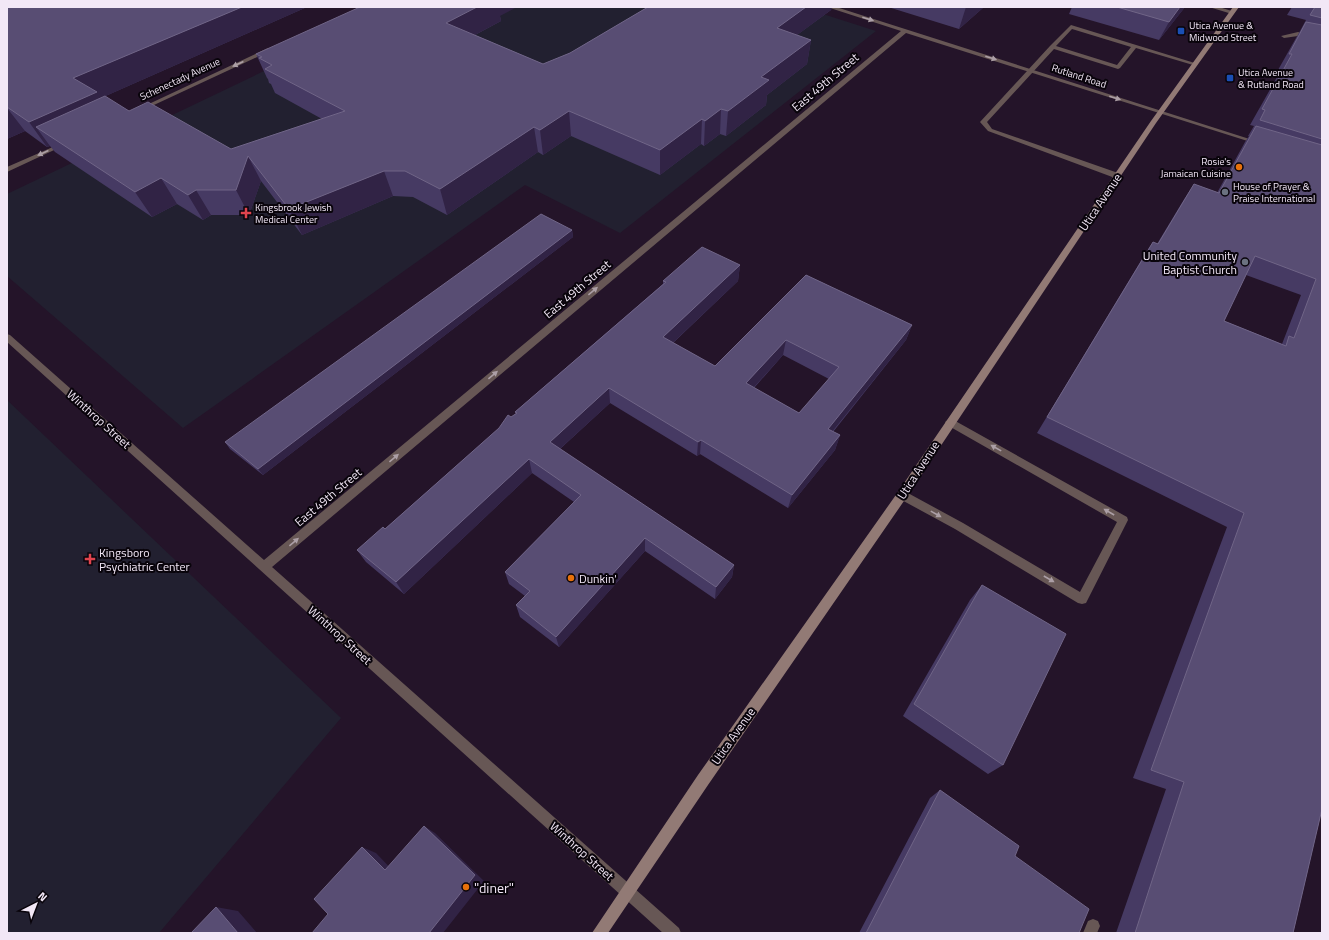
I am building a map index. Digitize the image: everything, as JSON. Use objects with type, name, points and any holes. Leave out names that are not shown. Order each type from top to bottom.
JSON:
[{"type":"main road","name":"Utica Avenue","points":[[599,933],[703,780],[902,495],[1160,112],[1234,10]]},
{"type":"street","name":"Rutland Road","points":[[830,7],[1264,145]]},
{"type":"street","points":[[1212,7],[1234,10]]},
{"type":"street","points":[[1118,176],[990,130],[983,122],[1071,27],[1195,64]]},
{"type":"street","name":"East 49th Street","points":[[264,567],[905,31]]},
{"type":"street","points":[[1284,36],[1298,34],[1322,40]]},
{"type":"street","name":"Schenectady Avenue","points":[[133,112],[277,46]]},
{"type":"street","points":[[1052,47],[1118,67],[1135,46]]},
{"type":"street","points":[[7,170],[68,142]]},
{"type":"street","name":"Winthrop Street","points":[[7,337],[674,933]]},
{"type":"street","points":[[902,495],[1082,599],[1123,520],[950,422]]},
{"type":"shaded area","name":"Kingsbrook Jewish Medical Center","points":[[398,7],[801,7],[876,31],[620,233],[525,185],[183,428],[7,276],[7,194]]},
{"type":"shaded area","name":"Kingsboro Psychiatric Center","points":[[7,400],[341,718],[159,933],[7,933]]},
{"type":"building","points":[[7,7],[242,7],[73,78],[97,92],[29,122],[7,107]]},
{"type":"building","points":[[360,7],[477,7],[446,23],[543,64],[570,53],[648,7],[806,7],[777,28],[811,40],[761,77],[769,80],[728,111],[721,109],[705,121],[702,119],[660,150],[569,111],[540,130],[534,127],[440,189],[405,171],[384,171],[289,209],[248,156],[236,190],[196,190],[188,195],[161,178],[135,192],[36,127],[105,96],[129,111],[148,102],[231,149],[345,111],[265,69],[272,65],[259,58],[262,57],[256,54]]},
{"type":"building","points":[[1117,7],[1180,7],[1169,22]]},
{"type":"building","points":[[1315,7],[1322,7],[1322,18],[1310,15]]},
{"type":"building","points":[[1306,22],[1322,25],[1322,139],[1260,120],[1265,110],[1262,109],[1292,54],[1289,54]]},
{"type":"building","points":[[1256,126],[1322,145],[1322,809],[1293,933],[1135,933],[1184,782],[1151,770],[1244,513],[1047,417],[1153,242],[1158,244],[1194,184],[1219,193]],"holes":[[[1255,256],[1316,279],[1294,338],[1289,336],[1286,346],[1224,321]]]},
{"type":"building","points":[[541,214],[572,230],[258,469],[225,442]]},
{"type":"building","points":[[702,247],[740,265],[663,337],[715,366],[806,275],[912,325],[828,429],[840,435],[792,495],[701,440],[698,442],[609,388],[550,442],[734,565],[716,587],[645,538],[556,637],[516,605],[530,591],[505,572],[581,495],[529,459],[396,582],[357,550],[383,527],[385,529],[499,428],[508,415],[511,417],[517,413],[515,412],[666,282],[663,281]],"holes":[[[786,340],[839,367],[799,413],[746,383]]]},
{"type":"building","points":[[982,585],[1066,634],[1003,765],[914,704]]},
{"type":"building","points":[[940,790],[1019,846],[1015,856],[1089,909],[1079,933],[866,933]]},
{"type":"building","points":[[424,826],[475,875],[429,933],[312,933],[328,914],[314,899],[362,847],[385,870]]},
{"type":"building","points":[[216,907],[238,933],[191,933]]},
{"type":"place","name":"Utica Avenue & Midwood Street","points":[[1181,31]]},
{"type":"place","name":"Utica Avenue & Rutland Road","points":[[1230,78]]},
{"type":"place","name":"Rosie's Jamaican Cuisine","points":[[1239,167]]},
{"type":"place","name":"House of Prayer & Praise International","points":[[1225,192]]},
{"type":"place","name":"Kingsbrook Jewish Medical Center","points":[[246,213]]},
{"type":"place","name":"United Community Baptist Church","points":[[1245,262]]},
{"type":"place","name":"Kingsboro Psychiatric Center","points":[[90,559]]},
{"type":"place","name":"Dunkin'","points":[[571,578]]},
{"type":"place","name":"\"diner\"","points":[[466,887]]}]
